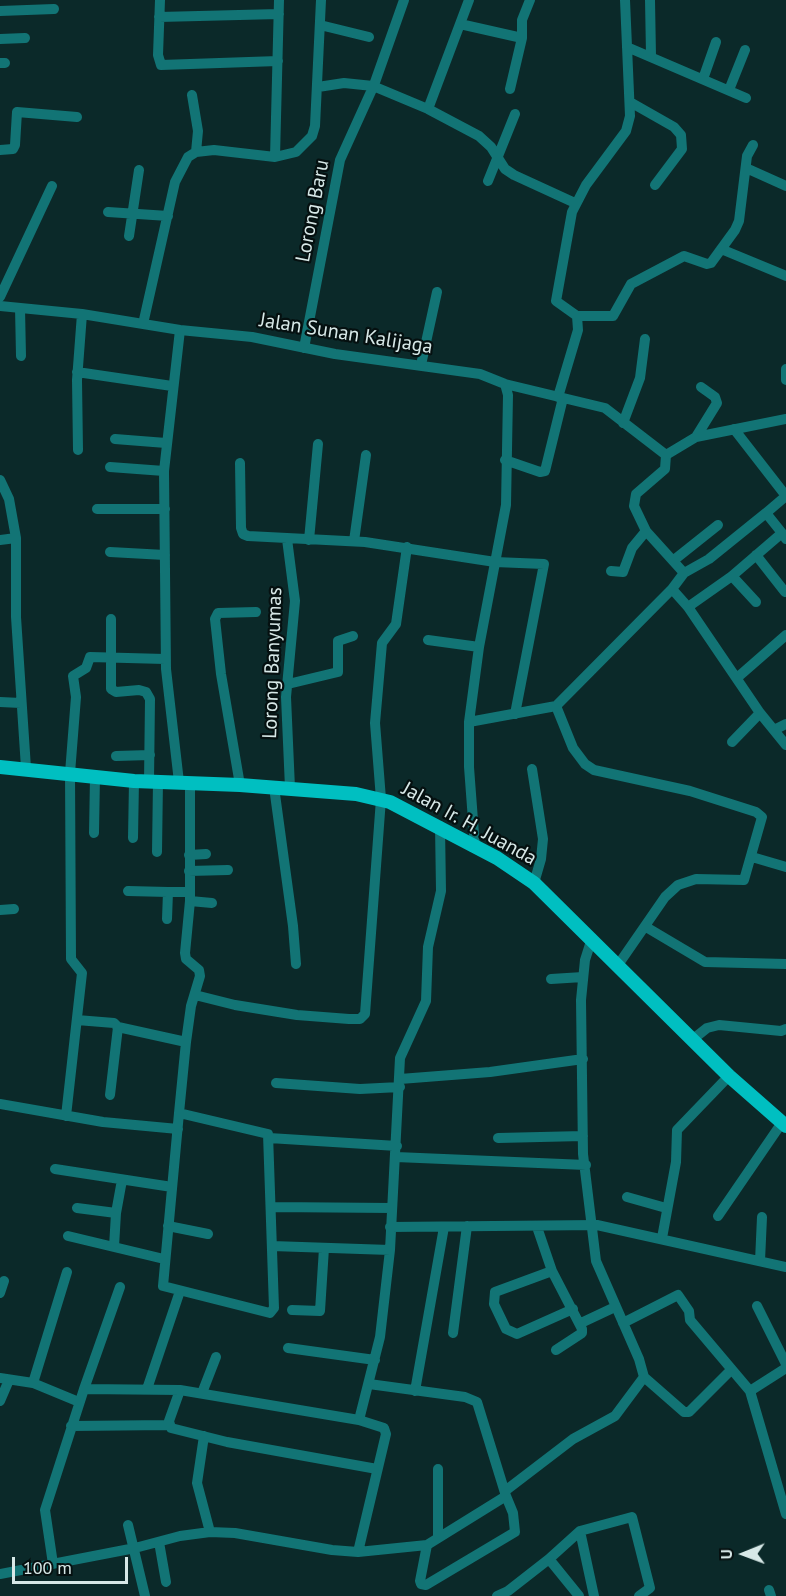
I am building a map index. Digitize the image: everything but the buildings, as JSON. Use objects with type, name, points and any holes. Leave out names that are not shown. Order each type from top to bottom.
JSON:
[{"type":"main road","name":"Jalan Ir. H. Juanda","points":[[0,768],[26,768],[134,781],[290,788],[356,794],[381,799],[440,826],[515,868],[534,883],[729,1076],[784,1125]]},
{"type":"street","points":[[160,0],[158,55],[161,65],[278,61]]},
{"type":"street","points":[[275,158],[279,0]]},
{"type":"street","points":[[143,324],[180,168],[188,157],[196,152],[223,150],[244,156],[275,158],[296,152],[312,136],[318,87],[321,0]]},
{"type":"street","name":"Lorong Baru","points":[[304,348],[340,160],[373,86],[404,0]]},
{"type":"street","points":[[428,109],[469,0]]},
{"type":"street","points":[[510,89],[522,38],[522,20],[530,0]]},
{"type":"street","points":[[625,0],[630,102],[626,131],[575,203],[556,293],[556,301],[560,306],[577,316],[612,316],[630,284],[684,256],[706,264],[711,263],[739,221],[747,156],[753,146]]},
{"type":"street","points":[[650,0],[651,55]]},
{"type":"street","points":[[0,11],[54,9]]},
{"type":"street","points":[[159,17],[279,14]]},
{"type":"street","points":[[460,24],[522,38]]},
{"type":"street","points":[[320,25],[369,37]]},
{"type":"street","points":[[0,39],[25,38]]},
{"type":"street","points":[[703,79],[716,42]]},
{"type":"street","points":[[627,47],[651,55],[746,98]]},
{"type":"street","points":[[729,90],[745,50]]},
{"type":"street","points":[[318,87],[344,83],[373,86],[428,109],[472,131],[485,141],[514,176],[575,203]]},
{"type":"street","points":[[192,95],[198,131],[196,152]]},
{"type":"street","points":[[630,102],[674,127],[681,135],[682,149],[655,185]]},
{"type":"street","points":[[0,150],[13,149],[15,145],[17,112],[77,117]]},
{"type":"street","points":[[488,181],[515,114]]},
{"type":"street","points":[[746,168],[786,186]]},
{"type":"street","points":[[129,236],[139,171]]},
{"type":"street","points":[[0,297],[52,186]]},
{"type":"street","points":[[108,212],[168,216]]},
{"type":"street","points":[[721,249],[786,276]]},
{"type":"street","points":[[421,365],[437,292]]},
{"type":"street","name":"Jalan Sunan Kalijaga","points":[[0,306],[82,314],[180,330],[252,337],[335,354],[480,374],[505,384],[605,408],[666,455]]},
{"type":"street","points":[[20,308],[21,356]]},
{"type":"street","points":[[78,450],[77,372],[82,314]]},
{"type":"street","points":[[505,460],[540,472],[545,471],[560,398],[578,330],[577,316]]},
{"type":"street","points":[[179,1113],[266,1132],[269,1138],[272,1313],[163,1286],[164,1259],[186,1042],[201,973],[186,959],[184,953],[190,896],[185,783],[165,659],[164,471],[180,330]]},
{"type":"street","points":[[622,423],[640,378],[645,339]]},
{"type":"street","points":[[786,369],[786,380]]},
{"type":"street","points":[[77,372],[172,386]]},
{"type":"street","points":[[476,847],[469,767],[469,722],[479,647],[506,505],[505,460],[508,395],[505,384]]},
{"type":"street","points":[[696,438],[717,403],[715,397],[701,387]]},
{"type":"street","points":[[684,573],[646,531],[636,513],[635,497],[642,487],[663,472],[666,455],[696,438],[786,419]]},
{"type":"street","points":[[469,722],[556,706],[672,589],[684,573],[709,559],[786,496],[734,429]]},
{"type":"street","points":[[115,439],[166,442]]},
{"type":"street","points":[[309,540],[318,444]]},
{"type":"street","points":[[354,541],[366,455]]},
{"type":"street","points":[[240,463],[243,534],[287,539],[354,541],[407,547],[495,562],[544,564],[515,714]]},
{"type":"street","points":[[110,467],[164,471]]},
{"type":"street","points":[[0,480],[9,499],[16,538],[16,617],[26,768]]},
{"type":"street","points":[[97,509],[165,509]]},
{"type":"street","points":[[688,607],[784,536],[766,513]]},
{"type":"street","points":[[674,560],[718,525]]},
{"type":"street","points":[[612,571],[623,572],[632,548],[646,531]]},
{"type":"street","points":[[0,540],[16,538]]},
{"type":"street","name":"Lorong Banyumas","points":[[287,539],[295,601],[288,684],[290,788]]},
{"type":"street","points":[[195,995],[235,1005],[297,1015],[348,1019],[364,1017],[381,799],[375,723],[382,643],[396,624],[407,547]]},
{"type":"street","points":[[110,552],[165,555]]},
{"type":"street","points":[[756,555],[785,592]]},
{"type":"street","points":[[732,576],[756,602]]},
{"type":"street","points":[[672,589],[688,607],[738,677],[760,713],[786,745]]},
{"type":"street","points":[[240,785],[221,674],[215,619],[218,613],[256,612]]},
{"type":"street","points":[[111,619],[110,686],[113,691],[139,690],[149,696],[150,755],[157,852]]},
{"type":"street","points":[[738,677],[786,635]]},
{"type":"street","points":[[288,684],[338,672],[338,641],[353,636]]},
{"type":"street","points":[[428,640],[479,647]]},
{"type":"street","points":[[66,1116],[82,973],[71,959],[70,773],[76,696],[73,676],[86,668],[90,657],[165,659]]},
{"type":"street","points":[[0,702],[21,703]]},
{"type":"street","points":[[556,706],[573,748],[585,764],[594,770],[690,791],[756,812],[763,821],[744,880],[696,879],[678,885],[665,897],[618,965]]},
{"type":"street","points":[[732,742],[760,713]]},
{"type":"street","points":[[774,730],[786,724]]},
{"type":"street","points":[[116,756],[150,755]]},
{"type":"street","points":[[532,769],[541,812],[543,839],[542,859],[534,883]]},
{"type":"street","points":[[94,833],[95,777]]},
{"type":"street","points":[[133,838],[134,781]]},
{"type":"street","points":[[274,787],[296,964]]},
{"type":"street","points":[[358,1420],[375,1360],[390,1250],[401,1051],[426,1001],[428,946],[441,891],[440,826]]},
{"type":"street","points":[[189,855],[206,854]]},
{"type":"street","points":[[752,857],[786,867]]},
{"type":"street","points":[[189,871],[228,870]]},
{"type":"street","points":[[128,891],[168,892],[212,903]]},
{"type":"street","points":[[167,919],[168,892]]},
{"type":"street","points":[[0,910],[14,909]]},
{"type":"street","points":[[646,927],[705,962],[786,964]]},
{"type":"street","points":[[592,938],[583,977],[583,1136],[596,1260],[644,1377],[684,1412],[689,1412],[731,1370]]},
{"type":"street","points":[[551,979],[583,977]]},
{"type":"street","points":[[77,1020],[114,1023],[118,1027],[186,1042]]},
{"type":"street","points":[[692,1040],[707,1028],[718,1025],[781,1031],[786,1029]]},
{"type":"street","points":[[110,1095],[118,1027]]},
{"type":"street","points":[[276,1083],[360,1089],[583,1059]]},
{"type":"street","points":[[662,1238],[676,1162],[677,1130],[729,1076]]},
{"type":"street","points":[[0,1104],[66,1116],[178,1129]]},
{"type":"street","points":[[718,1216],[784,1125]]},
{"type":"street","points":[[498,1138],[583,1136]]},
{"type":"street","points":[[269,1138],[397,1151],[586,1165]]},
{"type":"street","points":[[55,1169],[172,1187]]},
{"type":"street","points":[[114,1247],[116,1213],[122,1180]]},
{"type":"street","points":[[627,1197],[666,1208]]},
{"type":"street","points":[[271,1207],[392,1208]]},
{"type":"street","points":[[77,1208],[116,1213]]},
{"type":"street","points":[[760,1261],[762,1216]]},
{"type":"street","points":[[168,1226],[208,1234]]},
{"type":"street","points":[[453,1333],[467,1226]]},
{"type":"street","points":[[390,1227],[594,1226],[662,1238],[786,1267]]},
{"type":"street","points":[[415,1391],[444,1227]]},
{"type":"street","points":[[537,1227],[552,1271],[581,1323],[582,1333],[556,1350]]},
{"type":"street","points":[[68,1236],[164,1259]]},
{"type":"street","points":[[272,1246],[390,1250]]},
{"type":"street","points":[[292,1310],[320,1311],[324,1248]]},
{"type":"street","points":[[552,1271],[495,1292],[494,1304],[506,1329],[517,1334],[573,1309]]},
{"type":"street","points":[[33,1383],[67,1272]]},
{"type":"street","points":[[0,1293],[4,1281]]},
{"type":"street","points":[[53,1564],[45,1510],[79,1401],[120,1287]]},
{"type":"street","points":[[147,1389],[180,1291]]},
{"type":"street","points":[[623,1323],[678,1294],[689,1311],[690,1320],[750,1391],[786,1514]]},
{"type":"street","points":[[750,1391],[786,1366],[757,1306]]},
{"type":"street","points":[[581,1323],[615,1307]]},
{"type":"street","points":[[288,1348],[375,1360]]},
{"type":"street","points":[[202,1393],[216,1357]]},
{"type":"street","points":[[0,1574],[210,1532],[235,1533],[332,1550],[358,1552],[427,1545],[506,1493],[573,1439],[615,1416],[644,1377]]},
{"type":"street","points":[[0,1401],[5,1379],[33,1383],[79,1401]]},
{"type":"street","points":[[369,1384],[465,1397],[477,1402],[513,1513],[515,1532],[423,1585],[420,1581],[427,1545]]},
{"type":"street","points":[[84,1389],[180,1390],[358,1420],[384,1428],[358,1552]]},
{"type":"street","points":[[169,1425],[180,1390]]},
{"type":"street","points":[[71,1426],[169,1425],[171,1428],[204,1436],[377,1468]]},
{"type":"street","points":[[204,1436],[197,1483],[210,1532]]},
{"type":"street","points":[[438,1469],[438,1538]]},
{"type":"street","points":[[497,1596],[510,1594],[580,1531],[632,1517],[650,1588],[639,1596]]},
{"type":"street","points":[[128,1525],[145,1596]]},
{"type":"street","points":[[580,1531],[594,1596]]},
{"type":"street","points":[[159,1542],[166,1582]]},
{"type":"street","points":[[549,1559],[579,1596]]}]
